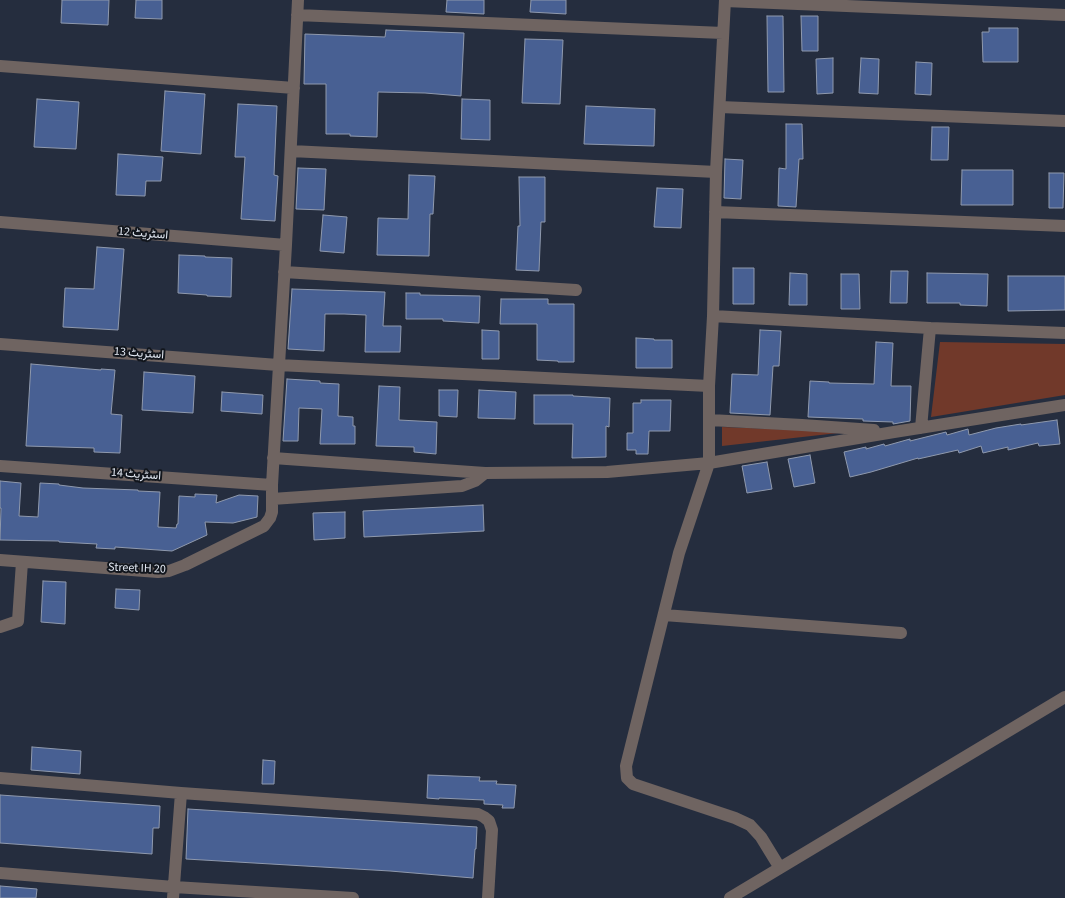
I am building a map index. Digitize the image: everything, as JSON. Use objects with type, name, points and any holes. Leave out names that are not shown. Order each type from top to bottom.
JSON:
[{"type":"street","points":[[298,0],[272,499],[462,486],[485,473]]},
{"type":"street","points":[[780,868],[761,838],[750,825],[633,784],[627,778],[626,766],[680,553],[709,463],[709,386],[713,316],[716,172],[725,0],[1065,16]]},
{"type":"street","points":[[298,15],[723,33]]},
{"type":"street","points":[[0,66],[294,88]]},
{"type":"street","points":[[720,107],[1065,121]]},
{"type":"street","points":[[291,151],[716,172]]},
{"type":"street","points":[[715,212],[1065,226]]},
{"type":"street","name":"اسٹریٹ 12","points":[[0,222],[286,246]]},
{"type":"street","points":[[284,272],[576,290]]},
{"type":"street","points":[[713,316],[930,328],[1065,333]]},
{"type":"street","points":[[921,428],[930,328]]},
{"type":"street","name":"اسٹریٹ 13","points":[[0,344],[278,365],[709,386]]},
{"type":"street","points":[[273,458],[485,473],[607,472],[709,463],[1065,406]]},
{"type":"street","points":[[710,420],[894,432]]},
{"type":"street","name":"اسٹریٹ 14","points":[[0,466],[272,485]]},
{"type":"street","name":"Street IH 20","points":[[0,560],[158,572],[169,571],[264,526],[272,512],[272,499]]},
{"type":"street","points":[[0,627],[18,621],[22,562]]},
{"type":"street","points":[[664,615],[901,633]]},
{"type":"street","points":[[730,898],[1065,697]]},
{"type":"street","points":[[0,778],[478,814],[484,816],[489,821],[492,830],[488,898]]},
{"type":"street","points":[[174,892],[181,792]]},
{"type":"street","points":[[0,873],[174,892],[353,898]]},
{"type":"shaded area","points":[[940,342],[1065,344],[1065,395],[931,417]]},
{"type":"shaded area","points":[[722,427],[847,432],[722,446]]},
{"type":"building","points":[[62,0],[109,0],[108,25],[61,23]]},
{"type":"building","points":[[136,0],[162,0],[162,19],[135,18]]},
{"type":"building","points":[[447,0],[484,0],[484,14],[446,12]]},
{"type":"building","points":[[531,0],[566,0],[566,14],[530,12]]},
{"type":"building","points":[[767,16],[783,16],[784,92],[768,92]]},
{"type":"building","points":[[801,16],[818,16],[818,51],[802,51]]},
{"type":"building","points":[[989,28],[1018,28],[1018,62],[983,62],[982,32],[989,32]]},
{"type":"building","points":[[386,30],[464,33],[461,96],[378,92],[377,137],[326,134],[326,84],[304,84],[305,34],[385,37]]},
{"type":"building","points":[[525,39],[563,40],[560,104],[522,103]]},
{"type":"building","points":[[833,58],[833,93],[817,94],[816,59]]},
{"type":"building","points":[[861,58],[879,59],[878,94],[859,93]]},
{"type":"building","points":[[916,62],[932,63],[931,95],[915,94]]},
{"type":"building","points":[[165,91],[205,94],[201,154],[161,151]]},
{"type":"building","points":[[37,99],[79,102],[76,149],[34,147]]},
{"type":"building","points":[[462,99],[490,100],[490,140],[461,139]]},
{"type":"building","points":[[238,104],[277,106],[274,175],[278,176],[275,221],[241,219],[245,157],[235,157]]},
{"type":"building","points":[[586,106],[655,109],[654,146],[584,144]]},
{"type":"building","points":[[786,124],[802,124],[803,159],[799,159],[796,207],[778,206],[779,168],[786,169]]},
{"type":"building","points":[[932,127],[949,127],[948,160],[931,160]]},
{"type":"building","points":[[118,154],[163,157],[161,181],[146,181],[145,196],[116,195]]},
{"type":"building","points":[[725,159],[743,160],[741,199],[724,198]]},
{"type":"building","points":[[298,168],[326,169],[324,210],[296,209]]},
{"type":"building","points":[[962,170],[1013,170],[1013,205],[961,205]]},
{"type":"building","points":[[1049,173],[1064,173],[1063,208],[1049,208]]},
{"type":"building","points":[[409,175],[435,176],[433,214],[430,214],[429,256],[377,255],[378,218],[408,219]]},
{"type":"building","points":[[519,177],[545,177],[545,222],[541,222],[539,271],[516,270],[518,226],[520,226]]},
{"type":"building","points":[[657,188],[683,189],[681,228],[654,227]]},
{"type":"building","points":[[323,215],[347,217],[344,253],[320,251]]},
{"type":"building","points":[[97,247],[124,249],[118,330],[63,327],[65,288],[94,289]]},
{"type":"building","points":[[179,255],[232,258],[231,297],[178,293]]},
{"type":"building","points":[[733,268],[754,268],[754,304],[733,304]]},
{"type":"building","points":[[891,271],[908,271],[907,303],[890,303]]},
{"type":"building","points":[[790,273],[807,274],[807,305],[789,305]]},
{"type":"building","points":[[927,273],[988,274],[987,306],[960,305],[960,303],[927,303]]},
{"type":"building","points":[[841,274],[859,274],[860,309],[841,309]]},
{"type":"building","points":[[1008,276],[1065,276],[1065,310],[1008,311]]},
{"type":"building","points":[[292,289],[385,292],[383,326],[401,326],[400,352],[365,352],[366,315],[344,314],[325,314],[324,351],[288,349]]},
{"type":"building","points":[[406,293],[480,296],[479,323],[443,321],[443,319],[406,319]]},
{"type":"building","points":[[501,299],[548,299],[548,304],[574,304],[574,362],[537,360],[537,324],[500,324]]},
{"type":"building","points":[[482,330],[499,331],[499,359],[482,359]]},
{"type":"building","points":[[760,330],[781,331],[779,366],[773,366],[770,415],[730,413],[732,374],[758,375]]},
{"type":"building","points":[[636,338],[672,340],[672,368],[636,368]]},
{"type":"building","points":[[876,342],[893,343],[891,386],[911,386],[910,421],[893,424],[893,422],[863,421],[863,419],[808,417],[810,381],[874,384]]},
{"type":"building","points":[[31,364],[115,370],[111,414],[122,415],[120,453],[94,452],[94,448],[26,446]]},
{"type":"building","points":[[144,372],[195,376],[193,413],[142,410]]},
{"type":"building","points":[[287,379],[339,384],[338,416],[353,417],[355,444],[320,444],[322,409],[299,408],[298,441],[283,441]]},
{"type":"building","points":[[379,386],[400,387],[399,420],[437,422],[436,454],[414,452],[414,447],[376,446]]},
{"type":"building","points":[[439,390],[458,390],[457,417],[439,416]]},
{"type":"building","points":[[479,390],[516,392],[515,419],[478,418]]},
{"type":"building","points":[[222,392],[263,395],[262,414],[221,411]]},
{"type":"building","points":[[534,395],[573,395],[610,398],[609,427],[606,426],[606,457],[572,458],[573,424],[534,424]]},
{"type":"building","points":[[641,400],[671,400],[670,431],[649,431],[648,454],[636,454],[636,450],[627,450],[627,433],[633,433],[633,403],[641,403]]},
{"type":"building","points":[[1057,420],[1060,444],[1039,446],[1038,443],[1008,450],[1008,447],[983,453],[981,446],[959,453],[958,450],[918,458],[850,477],[844,452],[884,444],[885,446],[946,432],[947,435],[968,429],[969,435],[996,428]]},
{"type":"building","points":[[810,455],[815,483],[794,487],[788,459]]},
{"type":"building","points":[[767,462],[772,489],[747,493],[742,466]]},
{"type":"building","points":[[0,481],[21,483],[19,516],[38,517],[40,483],[83,488],[160,492],[158,527],[176,528],[178,524],[179,496],[195,497],[195,494],[217,495],[216,503],[239,495],[258,496],[257,517],[233,523],[205,522],[207,535],[172,551],[115,547],[115,549],[96,548],[97,544],[59,541],[0,540]]},
{"type":"building","points":[[483,505],[484,531],[364,537],[363,511]]},
{"type":"building","points":[[345,512],[345,538],[314,540],[313,513]]},
{"type":"building","points":[[43,581],[66,582],[65,624],[41,622]]},
{"type":"building","points":[[116,589],[140,590],[139,610],[115,608]]},
{"type":"building","points":[[32,747],[81,751],[80,774],[31,770]]},
{"type":"building","points":[[263,760],[275,761],[274,784],[262,784]]},
{"type":"building","points":[[428,775],[480,777],[479,781],[497,781],[496,784],[516,785],[514,808],[502,808],[503,805],[484,804],[484,800],[427,798]]},
{"type":"building","points":[[0,795],[160,806],[159,828],[153,828],[152,854],[0,843]]},
{"type":"building","points":[[188,809],[477,827],[473,878],[390,871],[186,859]]},
{"type":"building","points":[[0,886],[37,889],[36,898],[0,898]]}]
